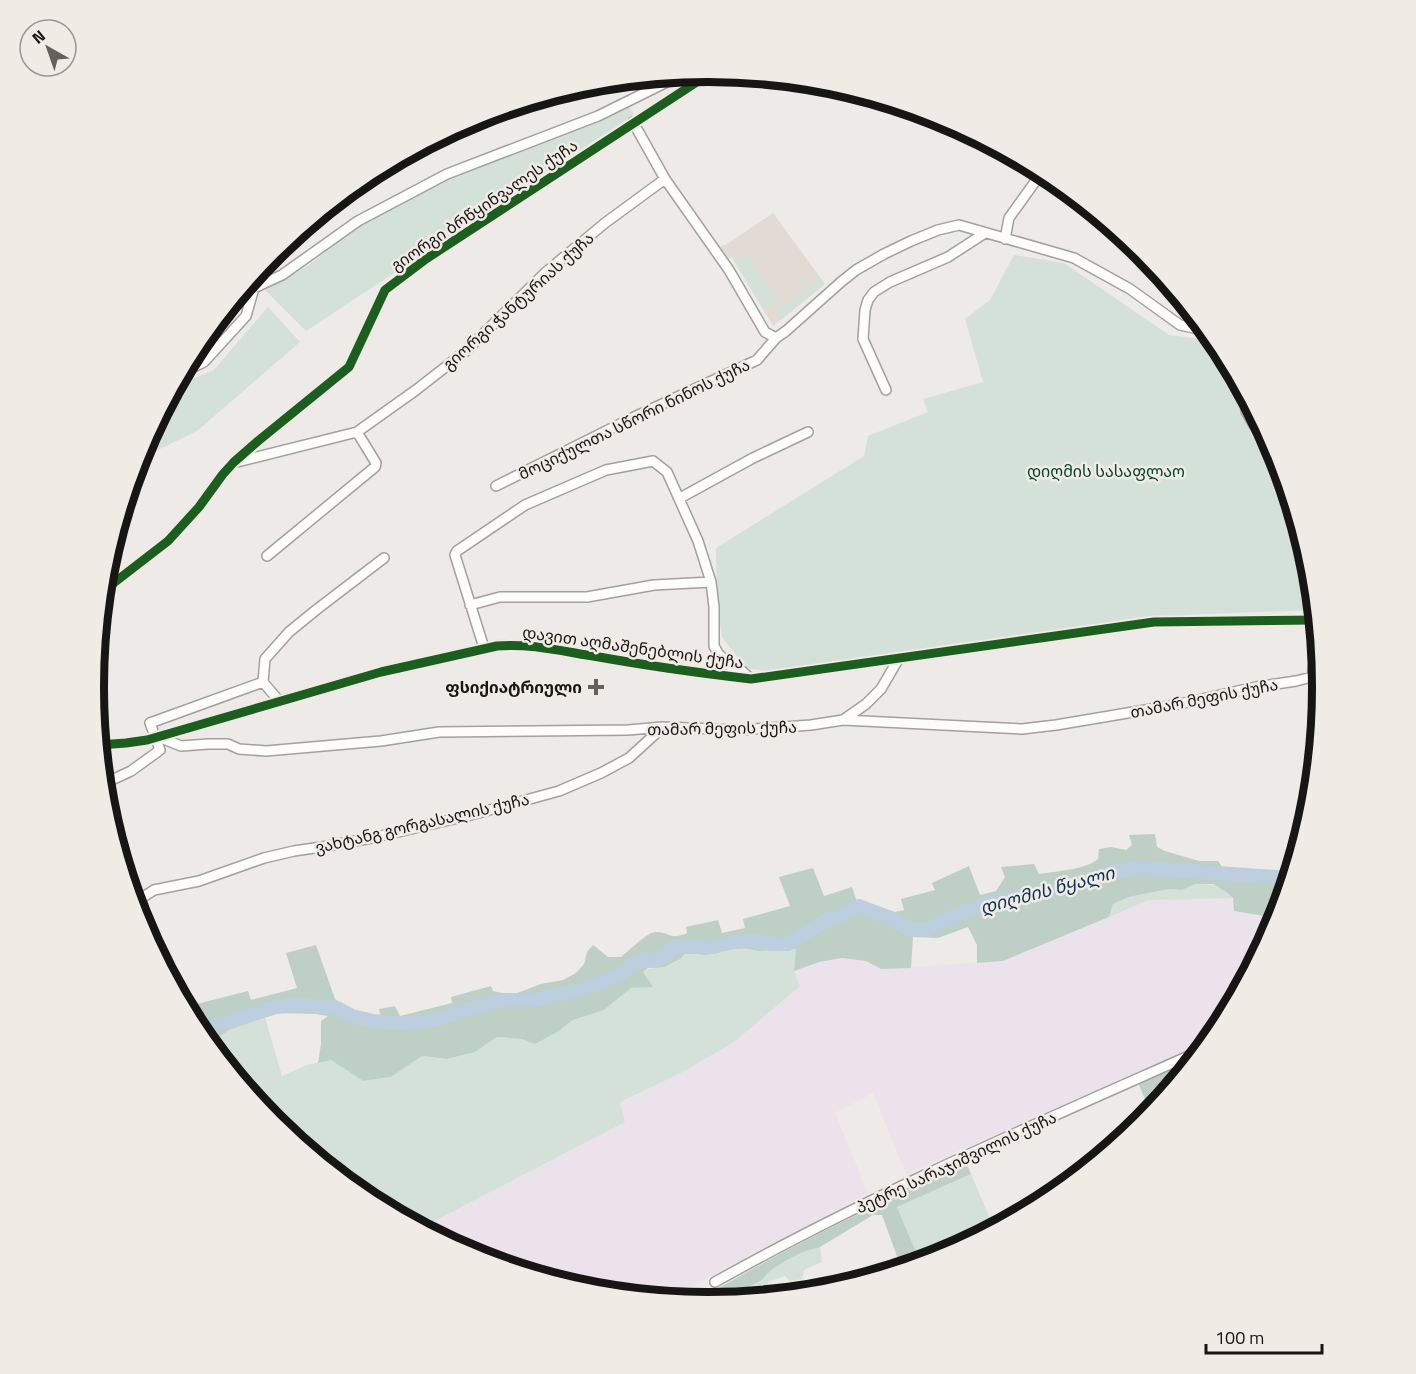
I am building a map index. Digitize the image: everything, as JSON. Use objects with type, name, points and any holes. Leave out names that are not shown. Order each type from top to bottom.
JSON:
[{"type":"street","name":"გიორგი ბრწყინვალეს ქუჩა","points":[[113,584],[168,541],[234,462],[349,367],[385,291],[426,259],[695,83]]},
{"type":"street","points":[[258,284],[282,275],[358,221],[447,174],[598,116],[661,85]]},
{"type":"street","points":[[633,122],[665,179],[729,270],[765,332],[776,338]]},
{"type":"street","name":"გიორგი ჭანტურიას ქუჩა","points":[[234,462],[357,432],[466,351],[546,272],[605,223],[665,179]]},
{"type":"street","points":[[1005,239],[1009,218],[1037,179]]},
{"type":"street","name":"მოციქულთა სწორი ნინოს ქუჩა","points":[[496,486],[757,360],[776,338],[856,270],[884,254],[938,230],[959,225],[1074,258],[1130,289],[1180,325],[1195,328]]},
{"type":"street","points":[[886,390],[863,339],[868,300],[874,291],[948,257],[985,233]]},
{"type":"street","points":[[196,366],[204,362],[246,316],[249,294]]},
{"type":"street","points":[[267,556],[375,467],[376,463],[357,432]]},
{"type":"street","points":[[680,498],[753,458],[808,432]]},
{"type":"street","points":[[484,648],[455,553],[525,505],[606,470],[653,461],[667,472],[698,541],[711,582],[714,607],[714,646],[730,666],[742,671],[751,679]]},
{"type":"street","points":[[279,701],[263,682],[265,659],[289,632],[384,558]]},
{"type":"street","points":[[470,605],[500,597],[587,597],[654,585],[711,582]]},
{"type":"street","name":"დავით აღმაშენებლის ქუჩა","points":[[107,744],[147,740],[381,672],[511,644],[687,672],[751,679],[1154,622],[1308,620]]},
{"type":"street","points":[[843,720],[866,704],[881,689],[899,658]]},
{"type":"street","name":"თამარ მეფის ქუჩა","points":[[156,736],[181,746],[228,744],[239,749],[266,751],[381,741],[439,732],[628,730],[663,727],[741,730],[811,725],[843,720],[1022,729],[1175,705],[1256,687],[1312,678]]},
{"type":"street","points":[[111,780],[131,771],[160,750],[150,723],[263,682]]},
{"type":"street","name":"ვახტანგ გორგასალის ქუჩა","points":[[142,898],[154,890],[199,881],[264,858],[372,838],[471,815],[559,791],[629,758],[663,727]]},
{"type":"street","name":"პეტრე სარაჯიშვილის ქუჩა","points":[[715,1282],[922,1176],[1186,1057]]},
{"type":"shaded area","points":[[773,213],[825,284],[773,326],[732,257],[727,260],[720,250],[721,246]]},
{"type":"shaded area","points":[[1233,898],[1234,911],[1267,916],[1232,989],[1191,1051],[906,1174],[873,1093],[835,1113],[868,1193],[683,1291],[629,1286],[552,1271],[477,1245],[430,1223],[625,1122],[620,1102],[679,1074],[794,971],[819,962],[842,958],[866,961],[881,969],[1003,961],[1148,900]]},
{"type":"green space","points":[[629,107],[634,115],[306,331],[265,290],[309,265],[353,230],[418,193],[476,165],[527,149]]},
{"type":"green space","points":[[744,253],[778,299],[764,311],[734,261]]},
{"type":"green space","name":"დიღმის სასაფლაო","points":[[1014,255],[1064,263],[1169,335],[1203,339],[1232,385],[1266,456],[1292,531],[1307,610],[1156,616],[858,661],[766,671],[746,668],[722,637],[717,600],[716,548],[864,456],[868,436],[928,412],[923,399],[983,382],[965,319],[990,300]]},
{"type":"green space","points":[[820,277],[825,284],[782,319],[776,310]]},
{"type":"green space","points":[[268,307],[300,342],[197,431],[151,453],[186,382],[214,370]]},
{"type":"green space","points":[[1155,834],[1157,847],[1165,851],[1199,861],[1218,861],[1223,868],[1277,872],[1284,870],[1267,916],[1234,911],[1233,898],[1226,892],[1213,884],[1195,884],[1182,890],[1169,889],[1129,897],[1113,904],[1109,917],[1003,961],[977,963],[977,945],[968,927],[938,938],[913,937],[911,968],[881,969],[866,961],[842,958],[819,962],[794,971],[796,949],[758,951],[743,948],[715,954],[685,954],[665,967],[648,968],[643,972],[653,987],[631,988],[604,1010],[573,1020],[559,1031],[535,1044],[522,1039],[497,1037],[475,1052],[447,1059],[422,1056],[391,1077],[363,1081],[331,1060],[318,1063],[321,1021],[328,1016],[277,1013],[229,1030],[216,1039],[194,1005],[248,991],[251,1000],[297,988],[286,953],[316,945],[335,999],[348,1009],[363,1015],[381,1018],[379,1009],[395,1006],[400,1016],[452,1003],[451,997],[491,986],[493,991],[512,995],[541,984],[563,980],[576,973],[584,964],[587,952],[593,945],[608,957],[621,957],[642,939],[655,932],[676,936],[687,933],[686,927],[718,920],[722,933],[745,928],[743,919],[790,906],[779,877],[813,868],[824,896],[852,887],[857,902],[895,912],[904,910],[901,899],[935,890],[932,883],[969,866],[980,895],[996,891],[1005,877],[1001,867],[1034,864],[1039,874],[1086,866],[1098,859],[1099,849],[1111,847],[1126,850],[1132,845],[1129,835]]},
{"type":"green space","points":[[1195,884],[1216,886],[1233,898],[1148,900],[1109,917],[1113,904],[1129,897],[1169,889],[1182,890]]},
{"type":"green space","points":[[797,949],[794,971],[800,986],[734,1042],[679,1074],[620,1102],[625,1122],[430,1223],[372,1190],[309,1141],[254,1086],[216,1039],[229,1030],[265,1017],[282,1076],[307,1065],[331,1060],[363,1081],[391,1077],[422,1056],[447,1059],[475,1052],[497,1037],[522,1039],[559,1031],[573,1020],[604,1010],[631,988],[652,986],[642,973],[647,970],[668,965],[685,954],[715,954],[727,950]]},
{"type":"green space","points":[[1181,1063],[1146,1102],[1139,1085]]},
{"type":"green space","points":[[965,1160],[971,1174],[897,1207],[917,1253],[898,1260],[882,1215],[873,1215],[820,1247],[787,1260],[770,1271],[761,1281],[741,1290],[729,1289],[712,1292],[806,1240],[920,1185],[924,1180]]},
{"type":"green space","points":[[971,1174],[991,1221],[916,1254],[897,1207]]},
{"type":"green space","points":[[820,1247],[822,1262],[804,1270],[802,1279],[790,1281],[785,1276],[768,1282],[768,1288],[742,1290],[761,1282],[770,1271],[803,1252]]},
{"type":"waterway","name":"დიღმის წყალი","points":[[208,1028],[276,1007],[301,1005],[337,1008],[352,1016],[373,1021],[411,1024],[437,1019],[500,1000],[536,1000],[580,990],[619,976],[630,966],[645,959],[657,961],[676,946],[706,948],[734,942],[753,941],[788,944],[825,921],[859,906],[888,917],[910,929],[926,930],[990,902],[1051,891],[1117,871],[1143,868],[1281,877]]},
{"type":"cycle path","points":[[113,584],[168,541],[199,507],[234,462],[349,367],[385,290],[426,259],[696,83]]},
{"type":"cycle path","points":[[107,744],[147,740],[381,672],[497,646],[548,648],[751,679],[1154,622],[1308,620]]},
{"type":"place","name":"ფსიქიატრიული","points":[[596,687]]}]
